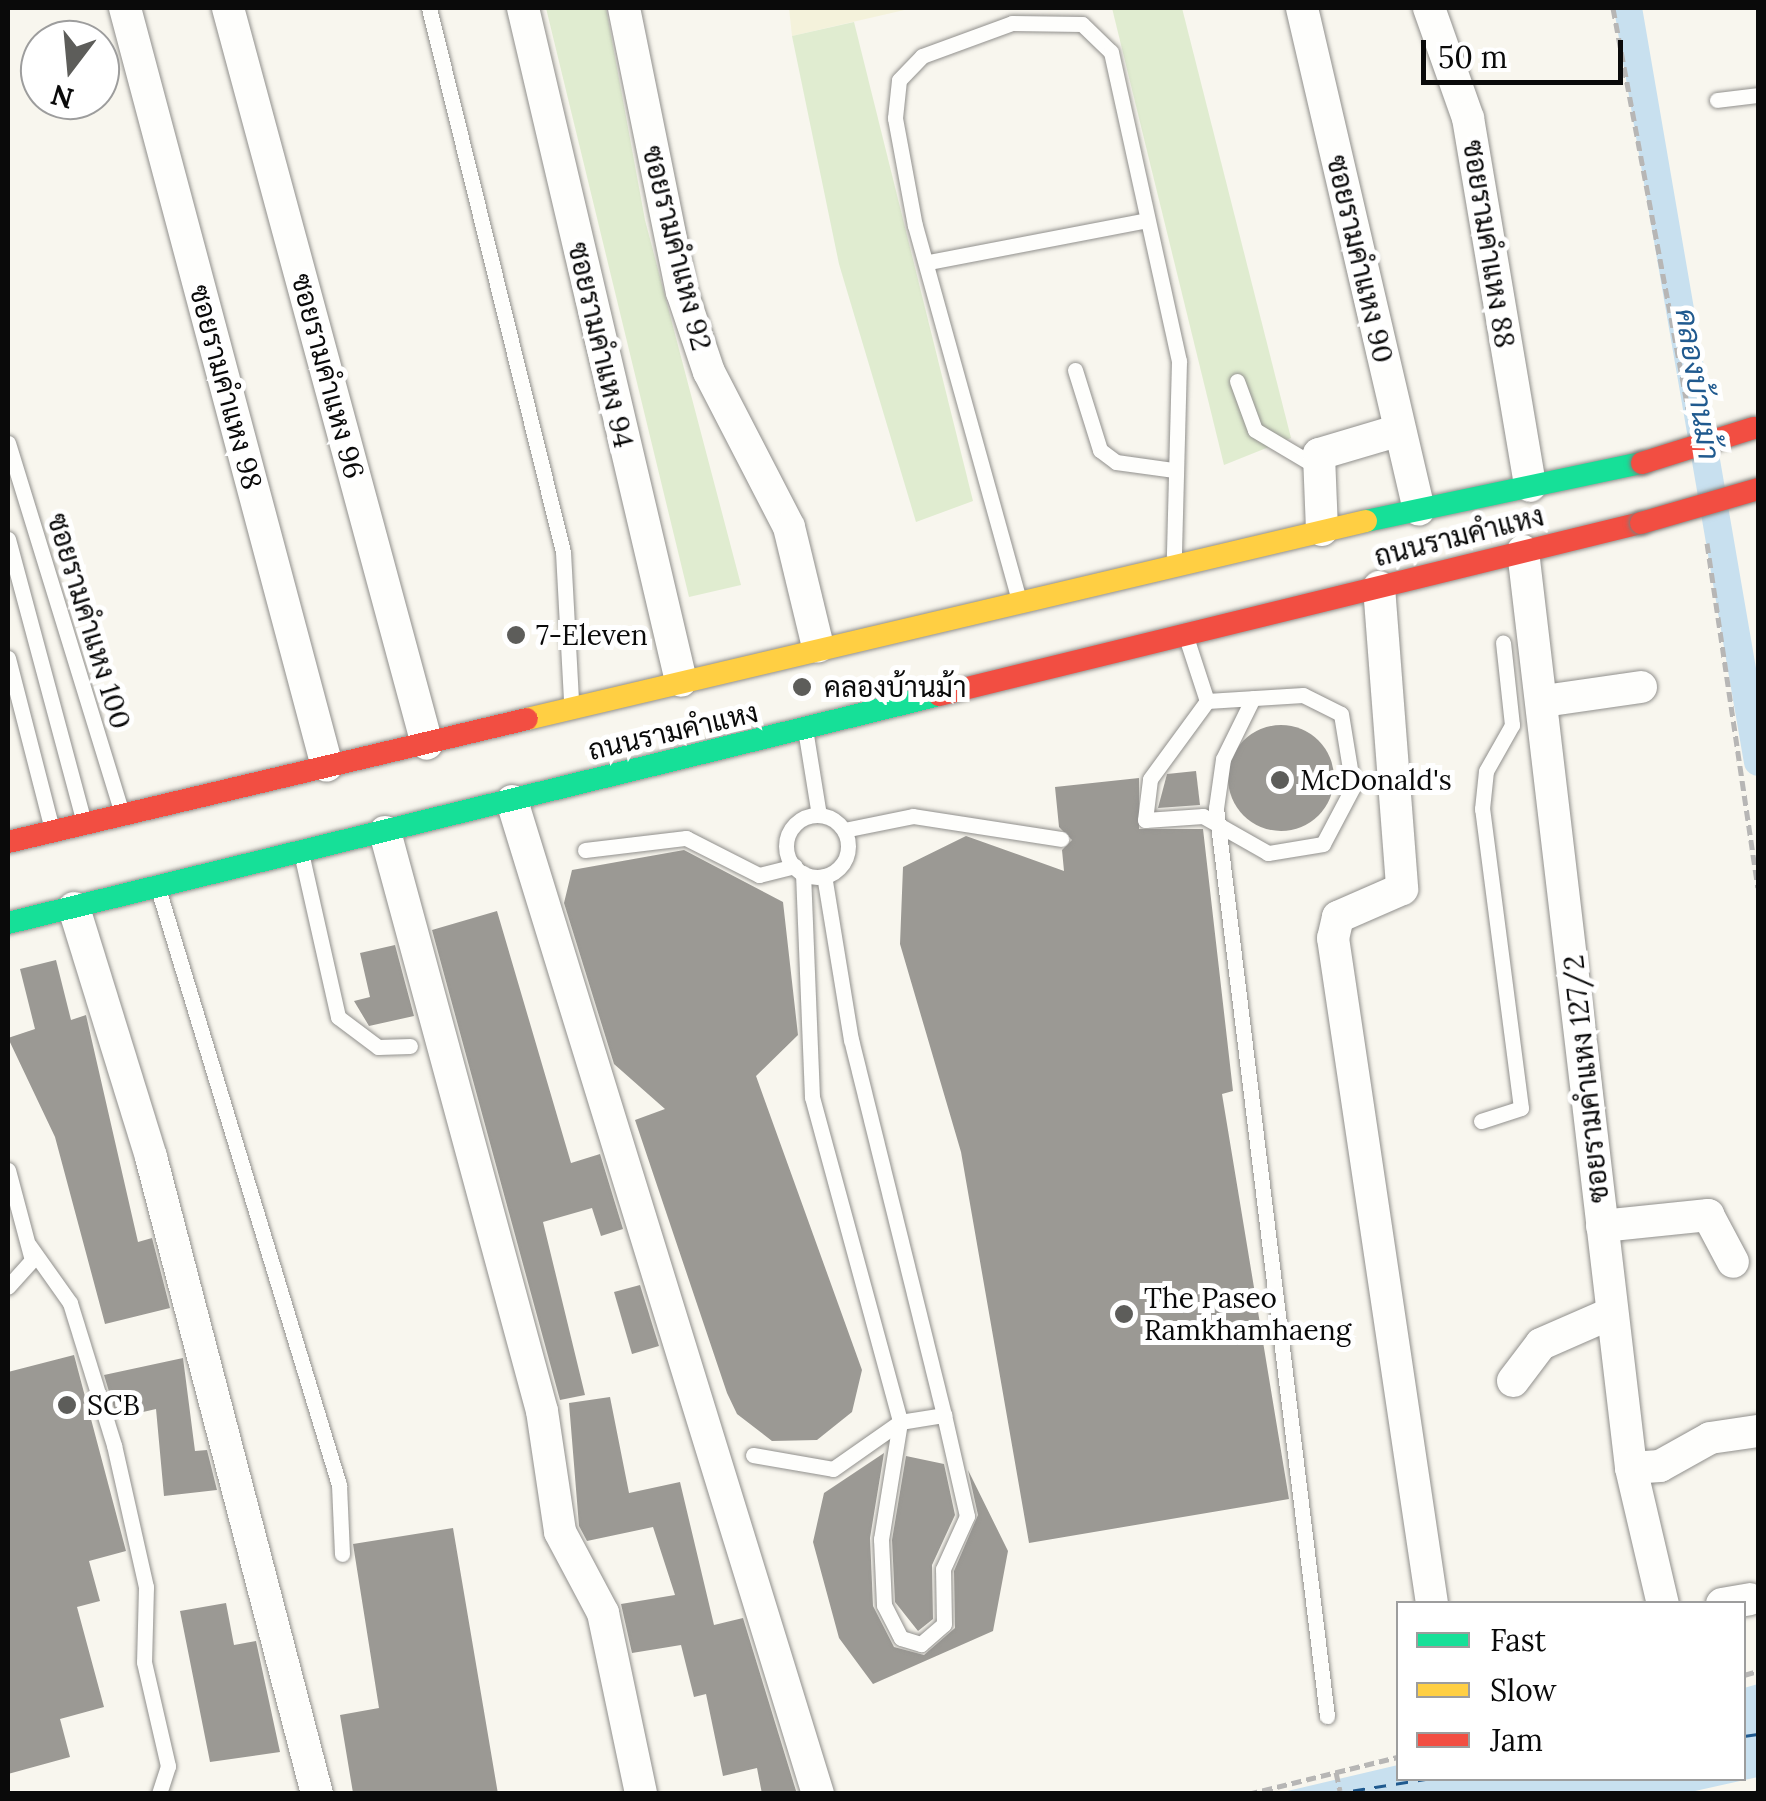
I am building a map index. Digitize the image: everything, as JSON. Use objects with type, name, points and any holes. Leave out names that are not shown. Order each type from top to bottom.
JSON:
[{"type":"main road","name":"ถนนรามคำแหง","points":[[8,842],[427,744],[501,745],[572,709],[681,681],[1322,530],[1642,463],[1756,428]]},
{"type":"main road","name":"ถนนรามคำแหง","points":[[8,923],[1641,523],[1758,489]]},
{"type":"main road","points":[[501,745],[512,801]]},
{"type":"street","name":"ซอยรามคําแหง 98","points":[[125,8],[328,766]]},
{"type":"street","name":"ซอยรามคําแหง 96","points":[[228,8],[427,744]]},
{"type":"street","name":"ซอยรามคําแหง 94","points":[[523,8],[681,681]]},
{"type":"street","name":"ซอยรามคําแหง 92","points":[[624,8],[682,292],[709,372],[790,527],[818,647]]},
{"type":"street","name":"ซอยรามคำแหง 90","points":[[1302,8],[1419,510]]},
{"type":"street","name":"ซอยรามคำแหง 88","points":[[1428,8],[1468,118],[1530,486]]},
{"type":"street","points":[[1322,530],[1314,465],[1327,446],[1400,430]]},
{"type":"street","name":"ซอยรามคำแหง 127/2","points":[[1523,551],[1544,701],[1631,1468],[1662,1601]]},
{"type":"street","points":[[1379,587],[1402,889],[1338,917],[1333,938],[1360,1162],[1432,1601]]},
{"type":"street","points":[[1544,701],[1641,687]]},
{"type":"street","points":[[512,801],[818,1794]]},
{"type":"street","points":[[385,832],[542,1412],[560,1532],[603,1612],[640,1794]]},
{"type":"street","points":[[74,908],[151,1158],[317,1794]]},
{"type":"street","points":[[1602,1226],[1708,1215],[1734,1262]]},
{"type":"street","points":[[1513,1381],[1542,1344],[1612,1313]]},
{"type":"street","points":[[1631,1468],[1660,1466],[1710,1438],[1758,1431]]},
{"type":"lane","points":[[429,8],[564,552],[572,709]]},
{"type":"lane","points":[[1020,601],[928,262],[894,118],[899,80],[922,56],[1012,23],[1082,24],[1111,52],[1142,221],[1176,333],[1174,564]]},
{"type":"lane","points":[[1717,100],[1758,95]]},
{"type":"lane","points":[[928,262],[1142,221]]},
{"type":"lane","points":[[1075,370],[1100,450],[1138,468],[1174,470]]},
{"type":"lane","points":[[1236,382],[1262,438],[1314,465]]},
{"type":"lane","name":"ซอยรามคำแหง 100","points":[[8,443],[122,814]]},
{"type":"lane","name":"ซอยรามคำแหง 100","points":[[8,540],[85,824]]},
{"type":"lane","points":[[1186,634],[1207,701]]},
{"type":"lane","points":[[1481,1121],[1521,1108],[1482,809],[1486,770],[1512,725],[1503,642]]},
{"type":"lane","points":[[8,658],[52,831]]},
{"type":"lane","points":[[1303,695],[1342,714],[1355,770],[1350,803],[1323,844],[1290,855],[1203,816],[1145,820],[1150,779],[1207,701],[1303,695]]},
{"type":"lane","points":[[1253,698],[1216,785],[1327,1716]]},
{"type":"lane","points":[[806,730],[819,815]]},
{"type":"lane","points":[[8,738],[27,732]]},
{"type":"lane","points":[[819,815],[844,830],[912,816],[1060,839]]},
{"type":"lane","points":[[819,815],[788,837],[799,870],[812,1097],[900,1422],[882,1539],[884,1605],[901,1638],[921,1644],[944,1624],[943,1569],[967,1516],[850,1040],[824,876]]},
{"type":"lane","points":[[824,876],[846,858],[844,830]]},
{"type":"lane","points":[[585,850],[686,838],[759,875],[799,870],[824,876]]},
{"type":"lane","points":[[301,852],[338,1016],[378,1046],[410,1046]]},
{"type":"lane","points":[[157,887],[331,1458],[342,1554]]},
{"type":"lane","points":[[8,1170],[29,1245],[27,1272],[8,1287]]},
{"type":"lane","points":[[29,1245],[70,1302],[114,1445],[146,1587],[144,1662],[168,1766],[160,1794]]},
{"type":"lane","points":[[753,1455],[833,1469],[900,1422],[944,1414]]},
{"type":"path","points":[[1248,1794],[1396,1757]]},
{"type":"path","points":[[1336,1772],[1340,1791]]},
{"type":"shaded area","points":[[789,8],[913,8],[792,36]]},
{"type":"green space","points":[[546,8],[606,8],[645,220],[741,585],[689,597]]},
{"type":"green space","points":[[1112,8],[1182,8],[1291,438],[1224,465]]},
{"type":"green space","points":[[854,22],[973,501],[916,522],[839,264],[792,36]]},
{"type":"water","points":[[1758,1684],[1758,1777],[1746,1780],[1746,1687]]},
{"type":"water","points":[[1396,1765],[1396,1781],[1740,1781],[1686,1793],[1279,1793]]},
{"type":"building","name":"McDonald's","points":[[1281,725],[1301,729],[1318,741],[1330,758],[1334,778],[1330,798],[1318,815],[1301,827],[1281,831],[1261,827],[1244,815],[1232,798],[1228,778],[1232,758],[1244,741],[1261,729]]},
{"type":"building","points":[[1196,771],[1200,805],[1158,808],[1167,774]]},
{"type":"building","points":[[1139,778],[1139,829],[1203,829],[1233,1091],[1222,1094],[1289,1499],[1029,1543],[961,1152],[900,944],[903,867],[966,836],[1064,871],[1062,850],[1072,840],[1059,827],[1055,787]]},
{"type":"building","points":[[684,850],[783,902],[798,1035],[756,1076],[862,1370],[852,1412],[817,1440],[772,1441],[737,1414],[727,1393],[635,1120],[665,1109],[614,1064],[564,903],[572,870]]},
{"type":"building","points":[[497,911],[571,1163],[600,1154],[623,1229],[601,1236],[592,1208],[543,1222],[585,1395],[560,1400],[432,930]]},
{"type":"building","points":[[395,945],[414,1016],[369,1026],[354,1001],[370,997],[360,953]]},
{"type":"building","points":[[56,960],[71,1020],[86,1015],[138,1242],[152,1238],[170,1308],[105,1324],[55,1137],[8,1038],[35,1029],[20,969]]},
{"type":"building","points":[[640,1285],[659,1346],[632,1354],[614,1292]]},
{"type":"building","points":[[74,1355],[126,1551],[89,1561],[100,1601],[77,1607],[104,1707],[60,1719],[70,1757],[8,1774],[8,1372]]},
{"type":"building","points":[[183,1358],[195,1451],[207,1450],[217,1490],[164,1496],[156,1409],[117,1418],[104,1375]]},
{"type":"building","points":[[610,1397],[629,1493],[680,1482],[714,1625],[743,1618],[797,1794],[762,1794],[757,1768],[723,1776],[706,1694],[694,1697],[681,1645],[632,1653],[621,1604],[675,1595],[653,1527],[587,1541],[579,1526],[569,1403]]},
{"type":"building","points":[[884,1453],[870,1538],[873,1606],[894,1647],[924,1655],[955,1628],[954,1571],[978,1515],[968,1470],[1008,1551],[993,1631],[873,1684],[839,1638],[813,1542],[824,1493]]},
{"type":"building","points":[[906,1456],[944,1464],[955,1515],[932,1565],[933,1619],[918,1631],[895,1602],[892,1540]]},
{"type":"building","points":[[453,1528],[498,1794],[353,1793],[340,1715],[379,1708],[353,1544]]},
{"type":"building","points":[[226,1603],[234,1645],[256,1641],[280,1752],[210,1762],[180,1611]]},
{"type":"waterway","name":"คลองบ้านม้า","points":[[1628,8],[1758,762]]},
{"type":"ferry route","points":[[1746,1736],[1758,1734]]},
{"type":"ferry route","points":[[1331,1794],[1413,1781]]},
{"type":"traffic: fast","points":[[1366,521],[1642,463]]},
{"type":"traffic: fast","points":[[8,923],[939,695]]},
{"type":"traffic: slow","points":[[527,719],[1366,521]]},
{"type":"traffic: jam","points":[[1642,463],[1754,428]]},
{"type":"traffic: jam","points":[[1641,523],[1758,489]]},
{"type":"traffic: jam","points":[[939,695],[1641,523]]},
{"type":"traffic: jam","points":[[8,842],[527,719]]},
{"type":"place","name":"7-Eleven","points":[[516,635]]},
{"type":"place","name":"คลองบ้านม้า","points":[[802,687]]},
{"type":"place","name":"McDonald's","points":[[1280,780]]},
{"type":"place","name":"The Paseo Ramkhamhaeng","points":[[1124,1314]]},
{"type":"place","name":"SCB","points":[[67,1405]]}]
